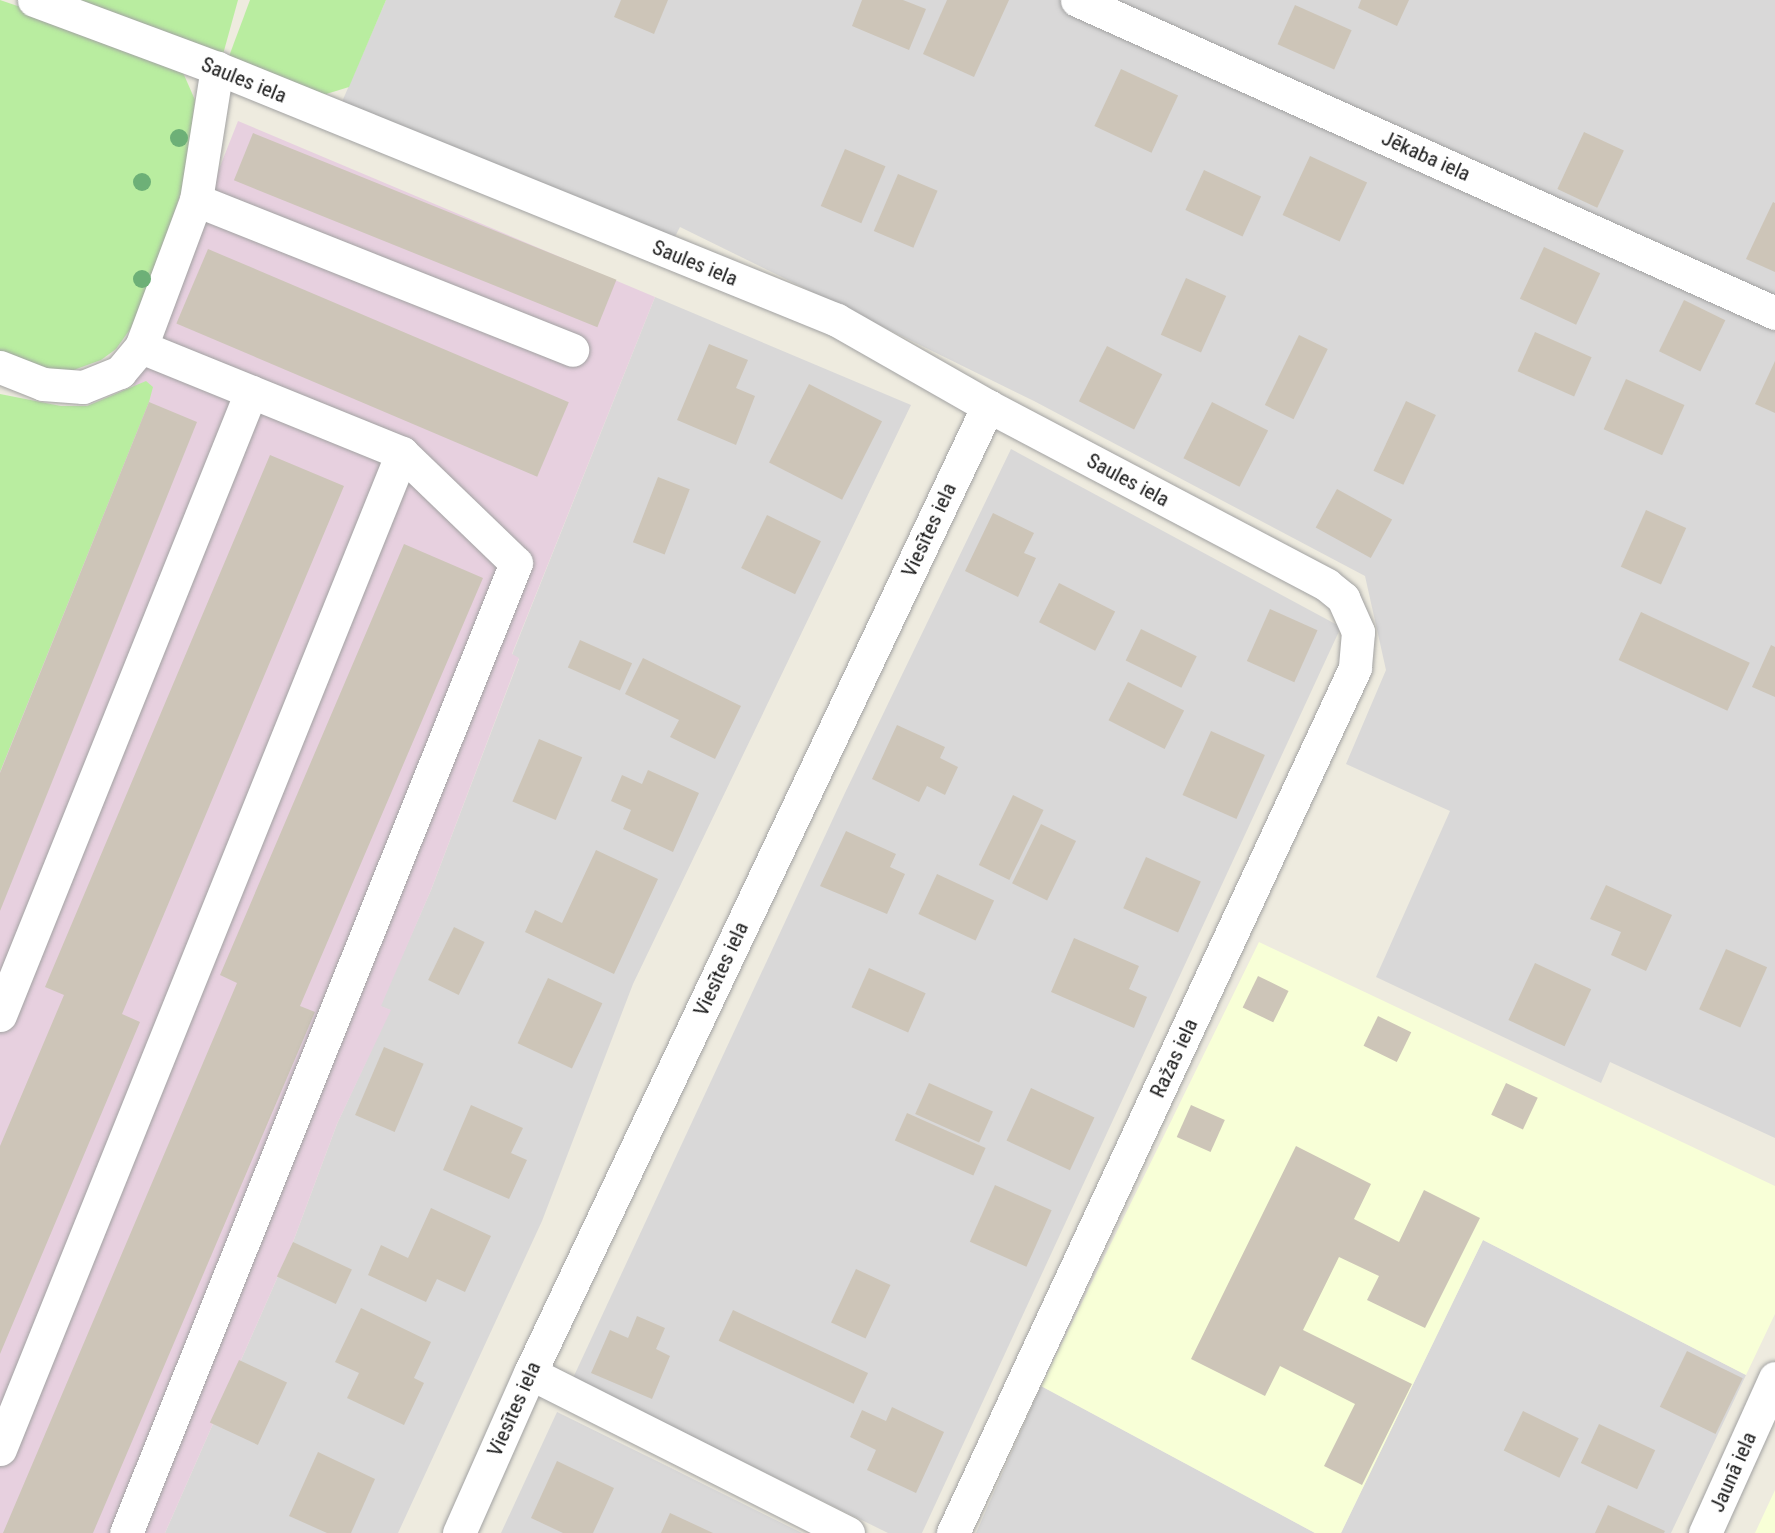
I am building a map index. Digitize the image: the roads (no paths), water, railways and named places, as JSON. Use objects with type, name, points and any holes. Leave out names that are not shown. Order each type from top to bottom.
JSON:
[{"type":"street","name":"Saules iela","points":[[34,0],[216,68],[837,320],[988,406],[1327,585]]},
{"type":"street","name":"Jēkaba iela","points":[[1087,2],[1775,313]]},
{"type":"street","points":[[0,367],[43,384],[83,387],[120,372],[141,347],[196,200],[216,68]]},
{"type":"street","points":[[196,200],[572,350]]},
{"type":"street","points":[[126,1533],[516,563],[402,453],[141,347]]},
{"type":"street","points":[[0,1015],[251,392]]},
{"type":"street","name":"Viesītes iela","points":[[459,1533],[530,1373],[988,406]]},
{"type":"street","points":[[0,1449],[402,453]]},
{"type":"street","name":"Ražas iela","points":[[953,1533],[1355,668],[1358,649],[1354,617],[1343,598],[1327,585]]},
{"type":"street","points":[[530,1373],[848,1533]]},
{"type":"street","name":"Jaunā iela","points":[[1705,1533],[1775,1378]]}]
